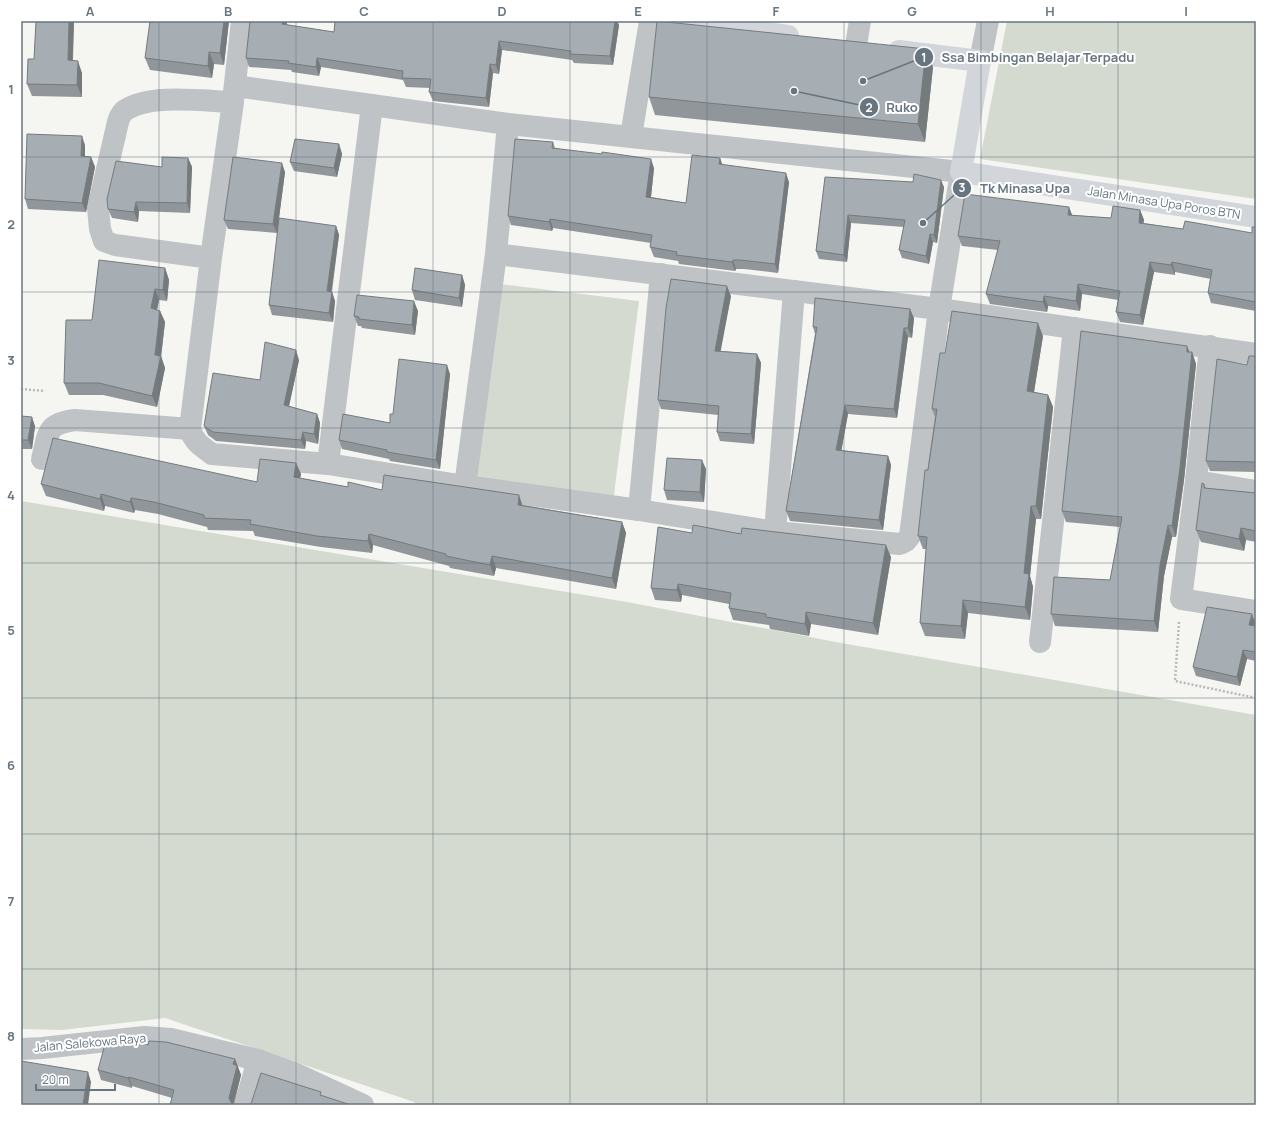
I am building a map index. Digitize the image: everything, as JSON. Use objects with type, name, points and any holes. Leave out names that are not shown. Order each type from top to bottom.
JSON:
[{"type":"street","points":[[242,21],[235,67],[234,94],[211,258],[190,429],[197,444],[212,454],[328,464],[465,486],[639,510],[775,532],[900,544],[906,541],[910,536],[939,309],[961,172],[988,21]]},
{"type":"street","points":[[631,136],[650,21]]},
{"type":"street","points":[[678,21],[809,39]]},
{"type":"street","points":[[856,45],[860,21]]},
{"type":"street","points":[[832,42],[980,61]]},
{"type":"street","points":[[211,258],[108,243],[104,241],[100,229],[98,208],[118,122],[122,112],[152,100],[234,94],[372,105],[508,124],[961,172]]},
{"type":"street","points":[[328,464],[372,105]]},
{"type":"street","points":[[465,486],[496,254],[508,124]]},
{"type":"street","name":"Jalan Minasa Upa Poros BTN","points":[[961,172],[1256,217]]},
{"type":"street","points":[[496,254],[939,309],[1210,346],[1256,354]]},
{"type":"street","points":[[639,510],[661,274]]},
{"type":"street","points":[[775,532],[794,291]]},
{"type":"street","points":[[1040,642],[1074,328]]},
{"type":"street","points":[[1210,346],[1196,481],[1181,599],[1256,611]]},
{"type":"street","points":[[42,459],[49,432],[52,427],[60,422],[75,420],[190,429]]},
{"type":"street","points":[[1196,481],[1256,491]]},
{"type":"street","name":"Jalan Salekowa Raya","points":[[21,1049],[144,1037],[171,1039],[258,1060],[294,1073],[363,1105]]},
{"type":"street","points":[[245,1105],[258,1060]]},
{"type":"path","points":[[21,389],[45,391]]},
{"type":"path","points":[[1181,599],[1175,681],[1256,698]]},
{"type":"shaded area","points":[[1007,21],[1256,21],[1256,199],[980,159]]},
{"type":"shaded area","points":[[492,283],[639,301],[613,502],[466,484]]},
{"type":"shaded area","points":[[21,501],[627,602],[841,643],[1256,715],[1256,1105],[418,1105],[414,1102],[165,1018],[62,1030],[21,1029]]},
{"type":"building","points":[[36,21],[69,21],[68,60],[78,61],[77,85],[27,84],[28,59],[34,59]]},
{"type":"building","points":[[150,21],[224,21],[220,53],[209,52],[208,66],[145,58]]},
{"type":"building","points":[[250,21],[283,21],[282,24],[334,32],[335,21],[615,21],[610,56],[570,54],[571,51],[499,41],[496,65],[490,64],[486,98],[429,92],[431,79],[402,78],[403,71],[317,58],[316,67],[288,63],[289,61],[246,58]]},
{"type":"building","points":[[657,21],[926,49],[918,124],[649,97]]},
{"type":"building","points":[[27,134],[82,136],[81,156],[91,157],[82,203],[25,199]]},
{"type":"building","points":[[295,139],[339,144],[334,168],[290,162]]},
{"type":"building","points":[[515,139],[553,142],[552,148],[602,154],[602,152],[651,159],[646,197],[686,203],[692,155],[720,158],[719,164],[786,173],[775,264],[740,260],[733,260],[732,262],[676,255],[677,252],[650,247],[652,235],[550,219],[549,222],[508,216]]},
{"type":"building","points":[[162,157],[188,158],[187,203],[136,202],[134,212],[108,209],[107,199],[116,161],[162,167]]},
{"type":"building","points":[[233,157],[282,163],[273,224],[224,220]]},
{"type":"building","points":[[914,174],[941,180],[934,235],[930,234],[926,256],[899,250],[905,220],[848,215],[844,255],[816,251],[825,177],[913,182]]},
{"type":"building","points":[[965,194],[1069,207],[1068,215],[1111,218],[1113,206],[1140,210],[1139,223],[1183,229],[1185,221],[1252,233],[1252,227],[1256,227],[1256,302],[1208,293],[1212,270],[1172,262],[1171,265],[1150,262],[1140,315],[1116,312],[1120,291],[1078,284],[1076,301],[1044,296],[1043,302],[986,294],[1000,241],[958,236]]},
{"type":"building","points":[[279,218],[336,226],[327,291],[332,292],[329,313],[269,305]]},
{"type":"building","points":[[99,260],[165,268],[163,290],[155,289],[151,308],[160,311],[155,355],[161,356],[152,396],[99,383],[64,383],[66,320],[92,320]]},
{"type":"building","points":[[415,268],[462,275],[459,298],[412,290]]},
{"type":"building","points":[[671,279],[727,286],[715,351],[757,354],[751,434],[717,432],[719,406],[658,400],[666,308]]},
{"type":"building","points":[[357,295],[414,301],[412,325],[359,319],[359,317],[354,316]]},
{"type":"building","points":[[815,298],[910,309],[908,328],[904,328],[894,409],[845,405],[836,450],[888,456],[879,520],[786,511],[817,327],[813,327]]},
{"type":"building","points":[[952,311],[1038,323],[1027,391],[1048,395],[1036,506],[1031,506],[1024,573],[1029,574],[1025,607],[963,600],[961,626],[920,623],[927,537],[918,536],[925,470],[928,470],[937,409],[932,409],[940,353],[945,353]]},
{"type":"building","points":[[1081,331],[1187,346],[1187,352],[1192,352],[1180,468],[1172,526],[1168,525],[1160,565],[1154,621],[1051,614],[1054,577],[1110,580],[1122,517],[1062,511]]},
{"type":"building","points":[[265,342],[296,350],[284,405],[317,414],[314,434],[303,432],[301,440],[213,432],[204,426],[213,373],[260,380]]},
{"type":"building","points":[[1249,356],[1256,356],[1256,462],[1206,461],[1217,359],[1247,365]]},
{"type":"building","points":[[399,359],[447,365],[436,460],[387,452],[387,450],[339,440],[343,414],[390,423],[390,414],[393,414]]},
{"type":"building","points":[[21,416],[32,417],[28,440],[21,440]]},
{"type":"building","points":[[53,438],[257,482],[260,459],[296,463],[294,477],[348,487],[348,482],[382,490],[384,475],[519,495],[518,505],[622,522],[612,578],[492,556],[490,565],[446,556],[446,554],[369,534],[368,541],[317,536],[250,524],[251,520],[204,518],[204,515],[154,502],[131,498],[130,502],[101,494],[100,499],[41,484]]},
{"type":"building","points":[[667,458],[702,460],[700,492],[664,490]]},
{"type":"building","points":[[1202,483],[1204,484],[1204,488],[1256,493],[1256,531],[1241,528],[1239,539],[1196,530]]},
{"type":"building","points":[[693,525],[741,534],[742,528],[886,545],[873,623],[806,612],[805,624],[766,617],[766,614],[729,608],[731,593],[678,584],[677,590],[651,588],[658,527],[692,533]]},
{"type":"building","points":[[1207,607],[1252,614],[1249,625],[1256,626],[1256,652],[1243,650],[1237,677],[1193,667]]},
{"type":"building","points":[[135,1041],[148,1045],[149,1041],[166,1042],[235,1059],[233,1064],[237,1066],[229,1098],[234,1105],[170,1105],[174,1090],[98,1070],[105,1044]]},
{"type":"building","points":[[21,1061],[88,1072],[83,1105],[21,1105]]},
{"type":"building","points":[[261,1073],[321,1092],[320,1095],[351,1105],[250,1105]]},
{"type":"place","name":"Ssa Bimbingan Belajar Terpadu","points":[[863,81]]},
{"type":"place","name":"Ruko","points":[[794,91]]},
{"type":"place","name":"Tk Minasa Upa","points":[[923,223]]}]
